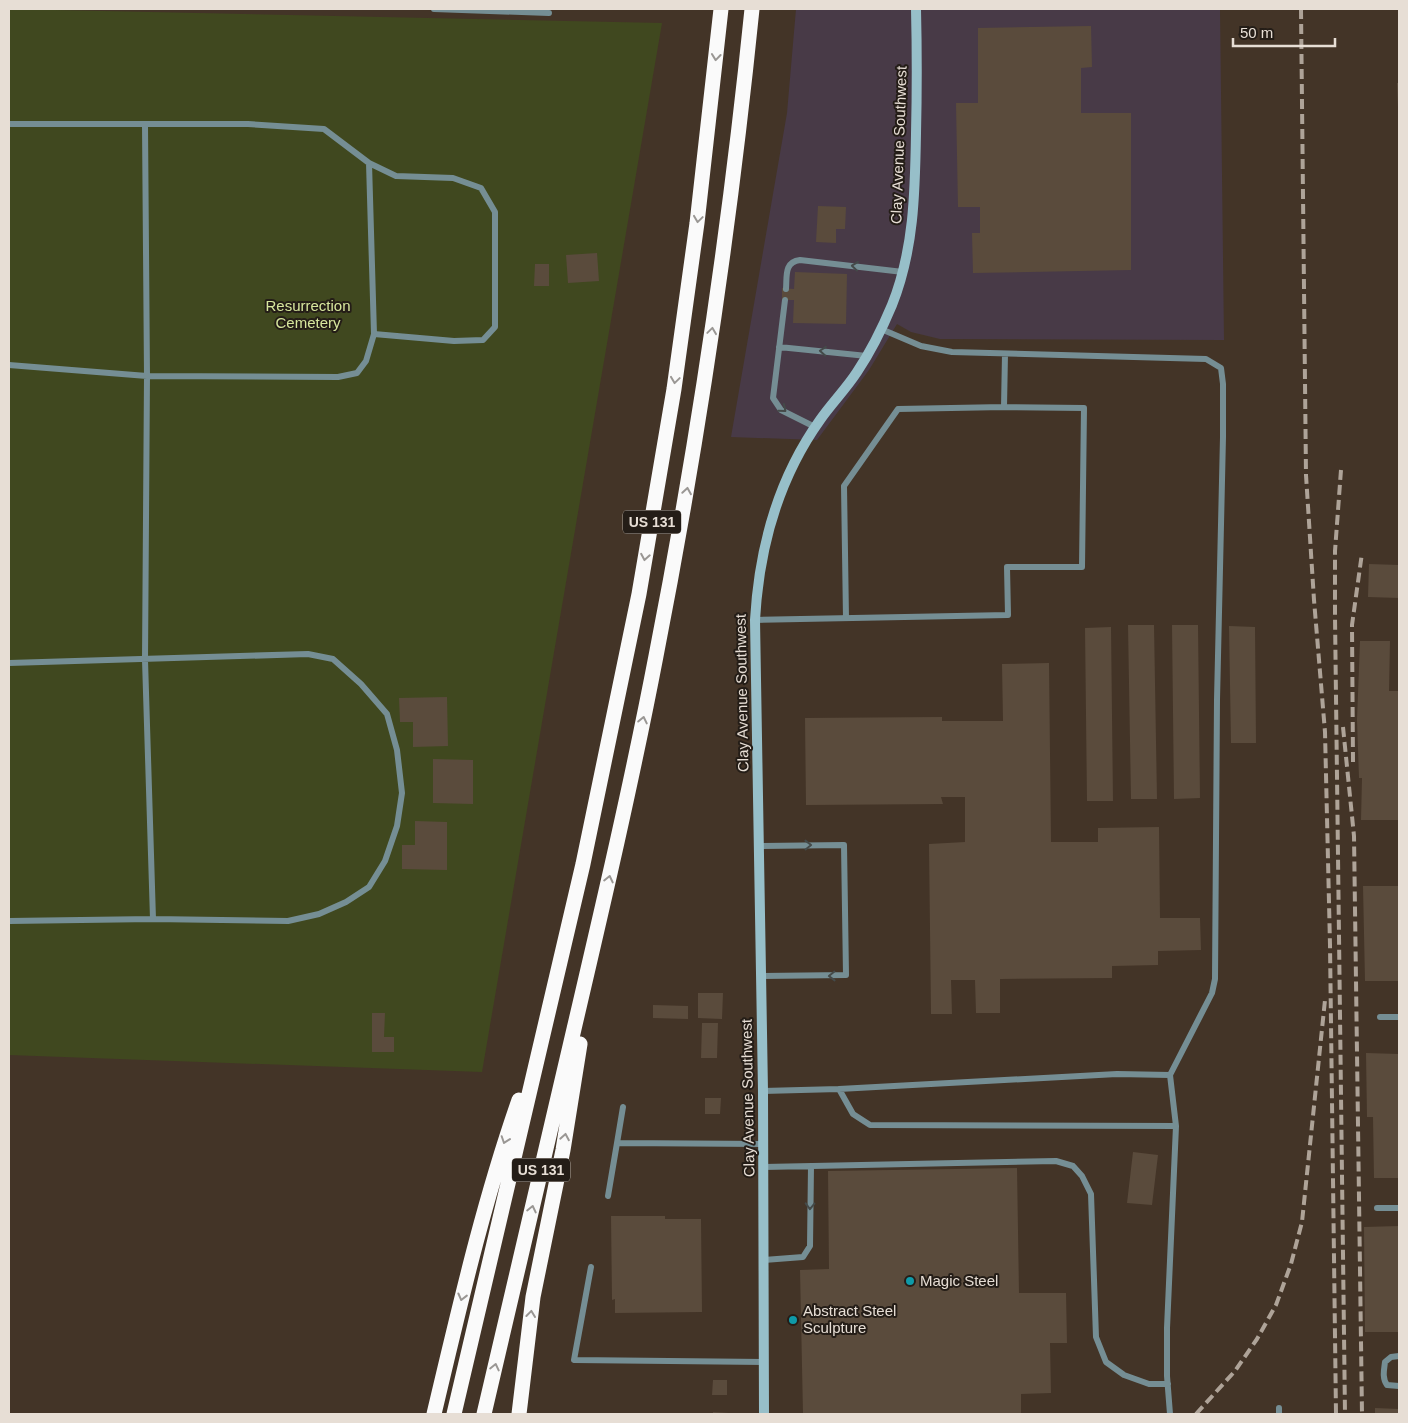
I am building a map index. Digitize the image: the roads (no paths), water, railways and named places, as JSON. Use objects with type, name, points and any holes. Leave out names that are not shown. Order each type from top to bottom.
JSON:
[{"type":"highway","name":"US 131","points":[[454,1414],[584,864],[637,604],[674,389],[697,223],[721,9]]},
{"type":"highway","name":"US 131","points":[[484,1414],[598,926],[650,687],[686,496],[716,303],[752,9]]},
{"type":"highway","points":[[519,1414],[533,1297],[563,1150],[598,926]]},
{"type":"highway","points":[[434,1414],[457,1316],[498,1162],[545,1028]]},
{"type":"street","name":"Clay Avenue Southwest","points":[[764,1414],[764,1144],[755,620],[760,565],[769,527],[779,497],[794,465],[815,428],[856,374],[867,356],[881,330],[903,272],[911,235],[915,196],[916,9]]},
{"type":"lane","points":[[434,9],[549,13]]},
{"type":"lane","points":[[9,124],[248,124],[324,129],[369,163],[396,176],[453,178],[481,188],[495,212],[495,327],[484,340],[454,341],[374,334]]},
{"type":"lane","points":[[145,125],[147,376],[145,660],[153,919]]},
{"type":"lane","points":[[9,365],[147,376],[338,377],[357,372],[366,361],[374,334],[369,163]]},
{"type":"lane","points":[[786,288],[789,265],[793,261],[800,260],[903,272]]},
{"type":"lane","points":[[785,300],[773,398],[781,410],[815,428]]},
{"type":"lane","points":[[881,330],[921,346],[952,352],[1206,359],[1221,368],[1223,384],[1223,437],[1217,700],[1215,979],[1212,993],[1170,1075],[1176,1126],[1168,1328],[1170,1414]]},
{"type":"lane","points":[[779,347],[867,356]]},
{"type":"lane","points":[[1004,407],[1005,354]]},
{"type":"lane","points":[[755,620],[1008,615],[1007,568],[1082,567],[1084,408],[898,409],[844,486],[846,618]]},
{"type":"lane","points":[[9,663],[308,654],[332,659],[361,684],[386,714],[397,750],[402,793],[397,826],[385,861],[369,887],[346,902],[319,914],[288,921],[153,919],[9,921]]},
{"type":"lane","points":[[759,846],[844,845],[846,976],[761,976]]},
{"type":"lane","points":[[1380,1017],[1399,1017]]},
{"type":"lane","points":[[763,1091],[839,1089],[1117,1074],[1170,1075]]},
{"type":"lane","points":[[839,1089],[853,1114],[870,1125],[1176,1126]]},
{"type":"lane","points":[[608,1196],[623,1107]]},
{"type":"lane","points":[[617,1143],[764,1144]]},
{"type":"lane","points":[[764,1167],[1056,1161],[1072,1166],[1082,1176],[1091,1194],[1096,1337],[1106,1362],[1124,1375],[1149,1384],[1168,1384]]},
{"type":"lane","points":[[764,1260],[803,1258],[810,1246],[811,1166]]},
{"type":"lane","points":[[1377,1208],[1399,1208]]},
{"type":"lane","points":[[591,1267],[574,1360],[764,1362]]},
{"type":"lane","points":[[1399,1356],[1391,1357],[1384,1362],[1383,1373],[1384,1382],[1387,1385],[1399,1386]]},
{"type":"railway","points":[[1301,9],[1306,475],[1325,732],[1330,945],[1336,1414]]},
{"type":"railway","points":[[1341,470],[1335,551],[1335,617],[1345,1414]]},
{"type":"railway","points":[[1353,762],[1352,625],[1362,553]]},
{"type":"railway","points":[[1343,727],[1354,836],[1362,1414]]},
{"type":"railway","points":[[1196,1414],[1235,1371],[1257,1339],[1276,1305],[1291,1264],[1302,1222],[1325,1000]]},
{"type":"place","name":"Magic Steel","points":[[910,1281]]},
{"type":"place","name":"Abstract Steel Sculpture","points":[[793,1320]]},
{"type":"park label","name":"Resurrection Cemetery","points":[[308,314]]}]
